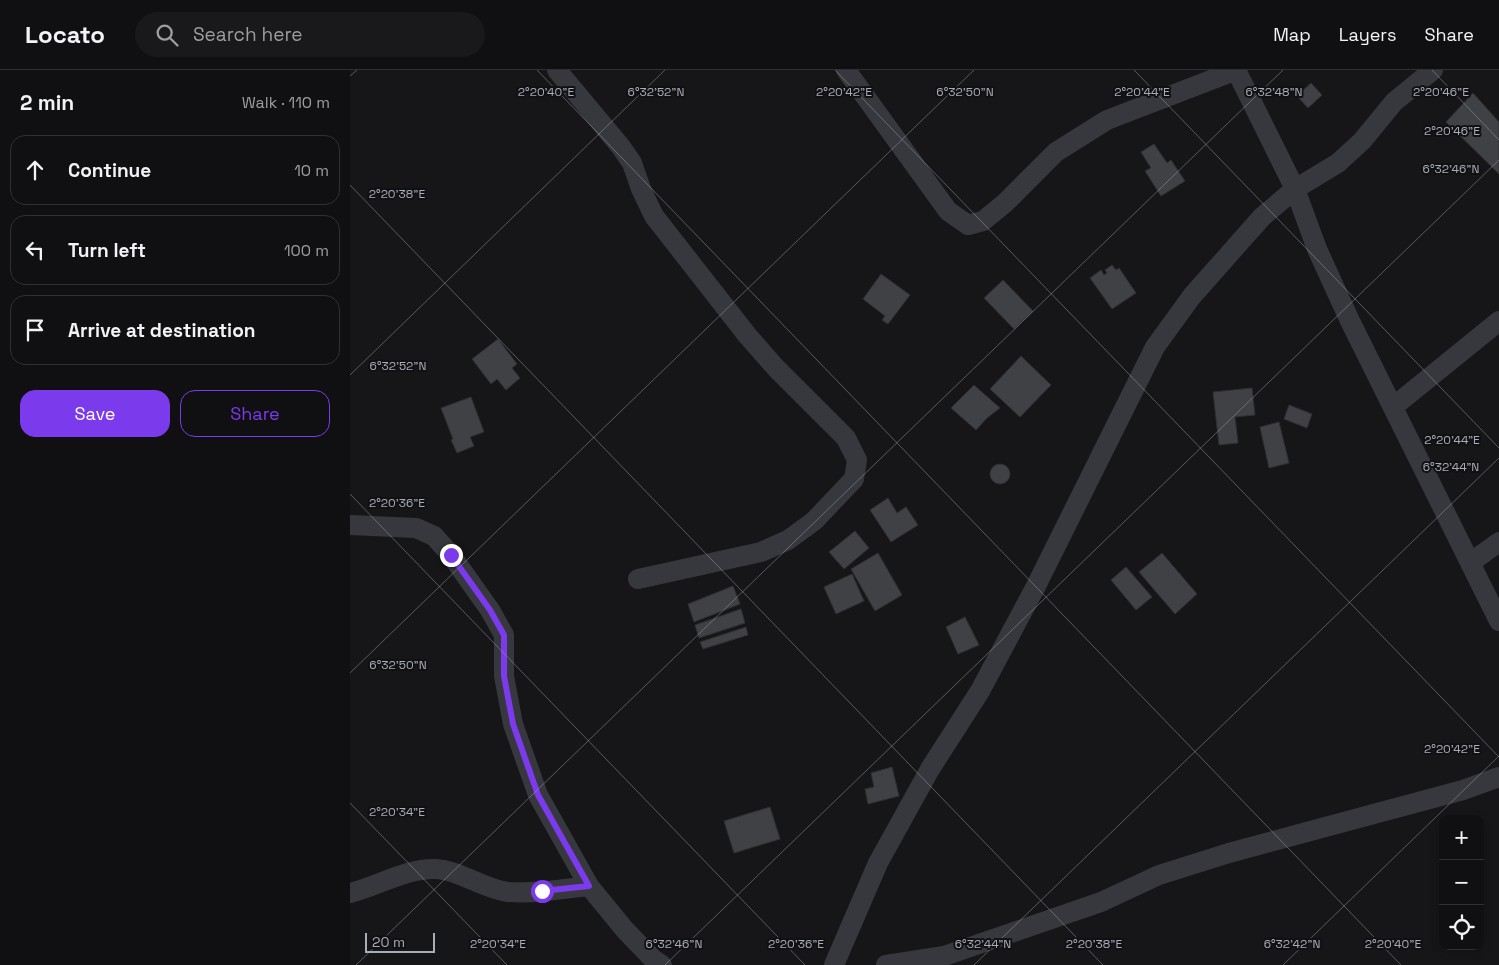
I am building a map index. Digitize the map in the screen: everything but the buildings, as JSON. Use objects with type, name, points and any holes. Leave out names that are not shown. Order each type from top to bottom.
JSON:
[{"type":"street","points":[[557,70],[632,163],[641,189],[654,216],[776,368],[846,438],[858,460],[854,479],[814,521],[788,540],[761,552],[638,579]]},
{"type":"street","points":[[846,70],[948,211],[968,225],[983,221],[1005,203],[1056,152],[1107,120],[1237,70],[1295,190],[1317,248],[1350,321],[1499,621]]},
{"type":"street","points":[[834,965],[878,863],[930,769],[980,691],[1036,586],[1155,347],[1192,296],[1262,217],[1295,190],[1338,163],[1362,141],[1394,102],[1433,70]]},
{"type":"street","points":[[1393,408],[1499,322]]},
{"type":"street","points":[[350,526],[416,528],[434,536],[451,555],[490,610],[504,635],[504,676],[513,724],[538,795],[589,886],[625,930],[653,959],[662,965]]},
{"type":"street","points":[[1470,563],[1499,542]]},
{"type":"street","points":[[886,965],[944,956],[1101,902],[1159,875],[1229,853],[1464,790],[1499,777]]},
{"type":"street","points":[[350,892],[367,888],[415,870],[437,869],[508,892],[542,891],[589,886]]},
{"type":"route","points":[[451,555],[490,610],[504,635],[504,676],[513,724],[538,795],[589,886],[542,891]]}]
